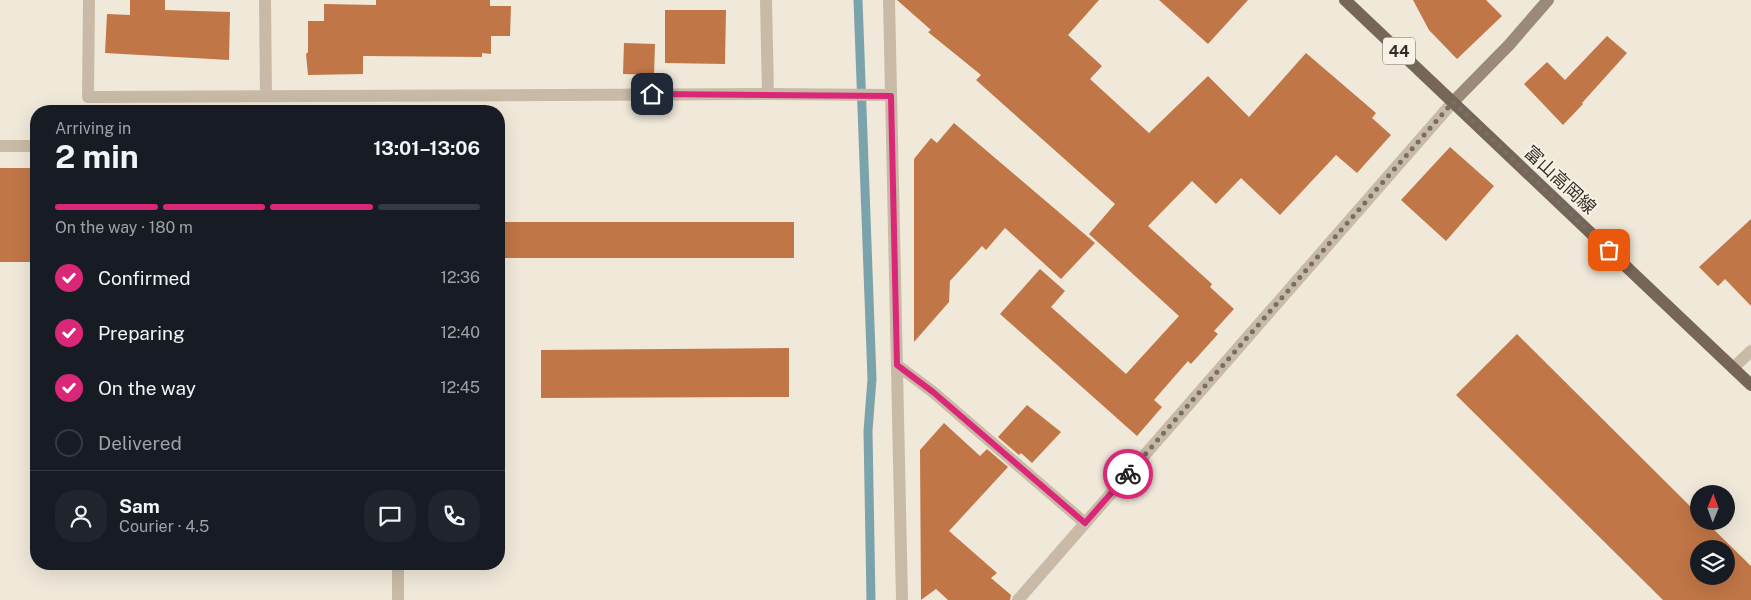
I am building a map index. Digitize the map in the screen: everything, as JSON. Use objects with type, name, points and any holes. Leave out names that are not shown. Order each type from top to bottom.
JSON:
[{"type":"main road","name":"富山高岡線","points":[[1345,0],[1751,385]]},
{"type":"street","points":[[89,0],[88,97],[768,94],[891,96]]},
{"type":"street","points":[[265,0],[266,96]]},
{"type":"street","points":[[766,0],[768,94]]},
{"type":"street","points":[[889,0],[902,600]]},
{"type":"street","points":[[1018,600],[1453,102],[1509,45],[1548,0]]},
{"type":"street","points":[[0,146],[30,146]]},
{"type":"street","points":[[1734,368],[1751,351]]},
{"type":"street","points":[[897,365],[933,392],[1085,523]]},
{"type":"street","points":[[398,570],[398,600]]},
{"type":"building","points":[[130,0],[165,0],[165,10],[230,12],[229,60],[105,53],[107,14],[130,15]]},
{"type":"building","points":[[376,0],[490,0],[490,6],[511,6],[510,36],[491,36],[491,54],[482,53],[482,57],[363,56],[363,74],[308,75],[306,54],[308,52],[308,21],[324,21],[324,4],[376,5]]},
{"type":"building","points":[[897,0],[1099,0],[1068,35],[1102,66],[1090,79],[1149,133],[1208,76],[1249,117],[1306,53],[1376,113],[1372,118],[1391,135],[1357,173],[1336,155],[1280,215],[1241,178],[1216,204],[1192,181],[1148,226],[1212,284],[1210,287],[1234,309],[1214,331],[1218,334],[1191,364],[1188,361],[1154,400],[1162,407],[1137,436],[1000,314],[1040,269],[1065,291],[1051,307],[1126,374],[1179,316],[1089,234],[1115,204],[976,80],[981,75],[928,32],[931,30]]},
{"type":"building","points":[[1159,0],[1248,0],[1208,44]]},
{"type":"building","points":[[1413,0],[1486,0],[1502,16],[1457,59],[1429,30]]},
{"type":"building","points":[[665,10],[726,10],[725,64],[665,63]]},
{"type":"building","points":[[1607,36],[1627,53],[1563,125],[1524,84],[1547,62],[1565,80]]},
{"type":"building","points":[[624,43],[655,44],[654,75],[623,74]]},
{"type":"building","points":[[954,123],[1095,243],[1061,279],[1005,228],[986,250],[982,246],[950,281],[949,302],[914,342],[914,159],[931,138],[937,143]]},
{"type":"building","points":[[1450,147],[1494,186],[1446,241],[1401,200]]},
{"type":"building","points":[[0,168],[30,168],[30,262],[0,262]]},
{"type":"building","points":[[1751,219],[1751,306],[1725,279],[1718,286],[1699,267]]},
{"type":"building","points":[[505,222],[794,222],[794,258],[505,258]]},
{"type":"building","points":[[1517,334],[1690,506],[1690,530],[1714,530],[1724,540],[1690,540],[1690,585],[1735,585],[1735,550],[1751,566],[1751,600],[1663,600],[1456,395]]},
{"type":"building","points":[[789,348],[789,397],[541,398],[541,350]]},
{"type":"building","points":[[1027,405],[1061,432],[1032,463],[1021,453],[1019,455],[998,437]]},
{"type":"building","points":[[944,423],[980,456],[987,449],[1008,467],[949,531],[997,573],[991,578],[1011,595],[1010,600],[948,600],[936,589],[921,600],[920,450]]},
{"type":"waterway","points":[[858,0],[872,379],[868,431],[871,600]]},
{"type":"way so far","points":[[1128,474],[1453,102],[1609,250]]},
{"type":"route","points":[[652,94],[891,96],[897,365],[933,392],[1085,523],[1128,474]]}]
